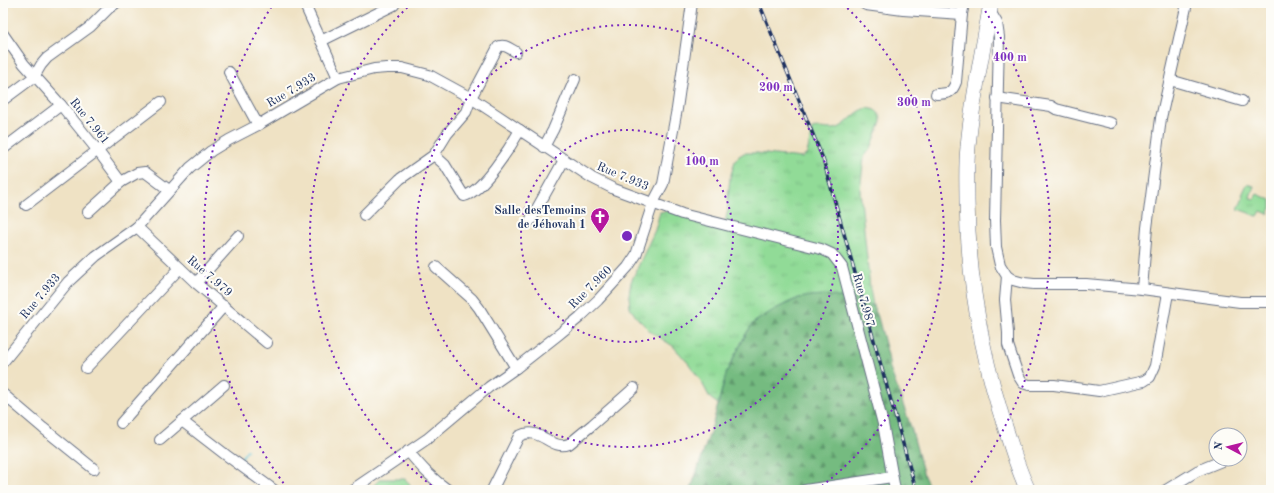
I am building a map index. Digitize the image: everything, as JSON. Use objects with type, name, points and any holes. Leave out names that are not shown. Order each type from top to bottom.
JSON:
[{"type":"highway","points":[[990,7],[976,81],[968,148],[967,226],[979,331],[999,408],[1021,474],[1028,490]]},
{"type":"street","points":[[3,100],[34,77],[47,58],[90,27],[116,3]]},
{"type":"street","points":[[304,3],[338,78]]},
{"type":"street","points":[[321,41],[394,5],[395,3]]},
{"type":"street","name":"Rue 7.960","points":[[352,490],[427,439],[489,387],[516,368],[580,317],[628,267],[636,255],[653,203],[659,193],[665,175],[677,109],[692,3]]},
{"type":"street","points":[[863,3],[866,5],[903,10],[962,14]]},
{"type":"street","points":[[936,94],[953,90],[956,82],[964,3]]},
{"type":"street","points":[[1142,289],[1147,228],[1161,118],[1187,3]]},
{"type":"street","points":[[990,7],[999,31],[995,220],[996,248],[1000,265],[1007,276],[1013,280],[1024,283],[1086,284],[1142,289],[1240,302],[1271,302]]},
{"type":"street","name":"Rue 7.961","points":[[3,34],[34,77],[61,105],[98,150],[121,182]]},
{"type":"street","points":[[364,215],[400,179],[434,155],[447,134],[466,112],[471,98],[498,47],[501,45],[516,52]]},
{"type":"street","name":"Rue 7.933","points":[[3,362],[6,351],[80,270],[96,256],[137,227],[190,168],[229,140],[258,125],[338,78],[374,69],[402,68],[429,75],[471,98],[592,178],[614,189],[653,203]]},
{"type":"street","points":[[229,72],[258,125]]},
{"type":"street","points":[[544,147],[575,79]]},
{"type":"street","points":[[1170,80],[1242,101]]},
{"type":"street","points":[[997,98],[1051,106],[1056,109],[1111,123]]},
{"type":"street","points":[[26,205],[161,102]]},
{"type":"street","points":[[3,149],[61,105]]},
{"type":"street","points":[[434,155],[445,165],[464,196],[468,195],[475,190],[495,168],[520,130]]},
{"type":"street","points":[[530,221],[564,160]]},
{"type":"street","points":[[88,212],[121,182],[137,173],[145,172],[169,190]]},
{"type":"street","name":"Rue 7.987","points":[[653,203],[682,214],[821,249],[832,254],[842,267],[883,424],[895,490]]},
{"type":"street","name":"Rue 7.979","points":[[137,227],[196,283],[267,342]]},
{"type":"street","points":[[196,283],[238,236]]},
{"type":"street","points":[[436,267],[476,304],[516,368]]},
{"type":"street","points":[[86,368],[180,268]]},
{"type":"street","points":[[1007,276],[1005,300],[1008,345],[1018,375],[1023,383],[1029,386],[1054,385],[1099,391],[1144,381],[1150,377],[1155,366],[1168,293]]},
{"type":"street","points":[[121,423],[224,306]]},
{"type":"street","points":[[160,440],[224,385]]},
{"type":"street","points":[[492,490],[519,436],[527,432],[534,433],[557,445],[564,446],[569,444],[634,388]]},
{"type":"street","points":[[3,394],[94,469]]},
{"type":"street","points":[[182,421],[274,490]]},
{"type":"street","points":[[408,451],[431,478],[448,490]]},
{"type":"street","points":[[1166,490],[1192,474],[1208,467]]},
{"type":"street","points":[[805,490],[892,477]]},
{"type":"green space","points":[[867,108],[873,109],[877,112],[880,116],[881,122],[871,148],[864,157],[860,190],[873,306],[862,301],[799,298],[764,316],[753,323],[746,334],[727,371],[718,404],[710,398],[701,381],[689,364],[673,346],[651,332],[637,318],[630,308],[629,295],[631,282],[655,230],[660,212],[666,211],[725,222],[728,210],[730,178],[735,161],[739,156],[744,153],[757,153],[802,158],[807,154],[812,129],[838,128],[859,112]]},
{"type":"green space","points":[[1247,184],[1254,186],[1250,197],[1251,198],[1254,199],[1257,194],[1271,200],[1271,208],[1268,214],[1261,211],[1257,216],[1238,209],[1244,196],[1242,195]]},
{"type":"green space","points":[[824,295],[862,301],[873,306],[878,317],[890,368],[911,427],[924,476],[931,490],[689,490],[692,486],[713,423],[727,371],[753,323],[775,309],[799,298]]},
{"type":"green space","points":[[380,479],[405,479],[410,484],[409,490],[369,490]]},
{"type":"waterway","points":[[239,461],[247,450]]},
{"type":"railway","points":[[759,3],[823,159],[916,490]]},
{"type":"place","name":"Salle desTemoins de Jéhovah 1","points":[[600,234]]}]
